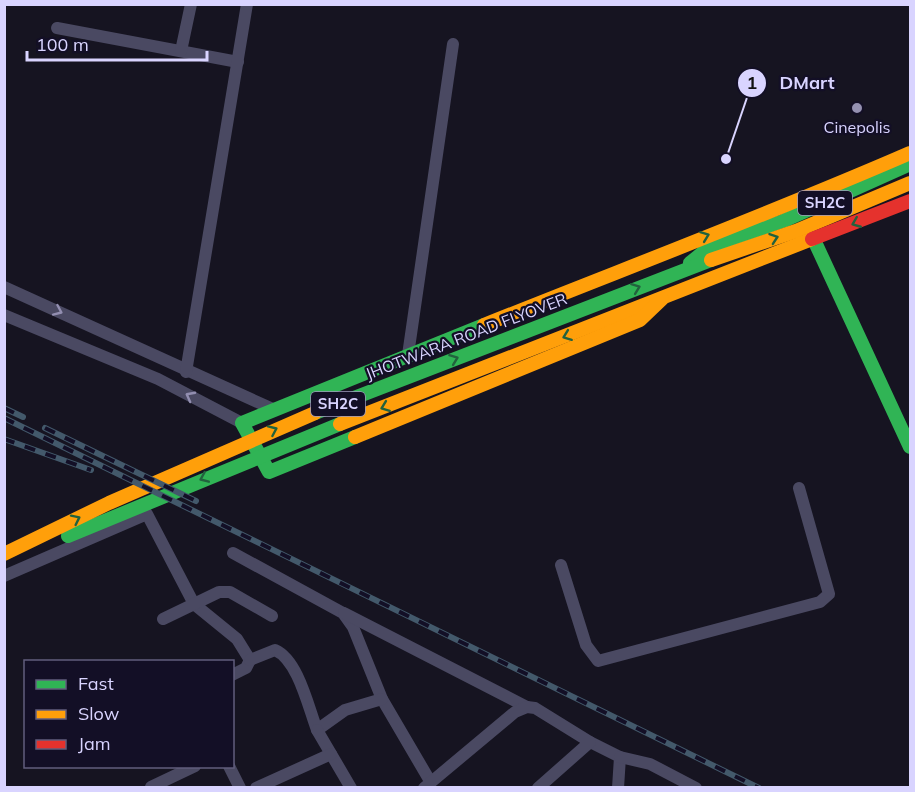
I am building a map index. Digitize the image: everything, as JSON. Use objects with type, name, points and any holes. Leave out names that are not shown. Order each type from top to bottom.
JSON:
[{"type":"main road","points":[[662,299],[640,320],[269,472],[242,423],[408,355],[805,199],[910,153]]},
{"type":"main road","name":"JHOTWARA ROAD FLYOVER","points":[[679,271],[711,246],[800,214],[910,165]]},
{"type":"main road","name":"JHOTWARA ROAD FLYOVER","points":[[4,554],[109,503],[288,423],[679,271],[796,231],[910,183]]},
{"type":"main road","points":[[4,567],[61,539],[240,463],[910,201]]},
{"type":"main road","points":[[814,240],[910,447]]},
{"type":"street","points":[[181,51],[191,4]]},
{"type":"street","points":[[186,372],[247,4]]},
{"type":"street","points":[[57,28],[238,62]]},
{"type":"street","points":[[408,355],[453,44]]},
{"type":"street","points":[[4,287],[186,372],[275,410]]},
{"type":"street","points":[[4,315],[158,378],[242,423]]},
{"type":"street","points":[[158,378],[165,361]]},
{"type":"street","points":[[561,565],[585,645],[597,661],[820,602],[829,594],[799,488]]},
{"type":"street","points":[[4,576],[147,514],[194,604],[237,639],[250,660]]},
{"type":"street","points":[[233,553],[343,613],[527,707],[535,708],[590,742],[620,757],[650,764],[696,788]]},
{"type":"street","points":[[163,619],[219,592],[230,592],[272,616]]},
{"type":"street","points":[[343,613],[353,627],[382,699],[427,784],[515,712],[527,707]]},
{"type":"street","points":[[234,674],[246,668],[250,660],[275,650],[284,654],[292,664],[317,730],[351,788]]},
{"type":"street","points":[[317,730],[345,710],[382,699]]},
{"type":"street","points":[[538,788],[590,742]]},
{"type":"street","points":[[256,788],[331,754]]},
{"type":"street","points":[[618,788],[620,757]]},
{"type":"street","points":[[151,787],[191,768]]},
{"type":"street","points":[[230,768],[240,788]]},
{"type":"railway","points":[[4,408],[23,417]]},
{"type":"railway","points":[[4,418],[759,788]]},
{"type":"railway","points":[[45,428],[196,501]]},
{"type":"railway","points":[[4,439],[91,470]]},
{"type":"traffic: fast","points":[[690,263],[711,246],[783,221],[910,164]]},
{"type":"traffic: fast","points":[[814,240],[910,447]]},
{"type":"traffic: fast","points":[[315,413],[711,260]]},
{"type":"traffic: fast","points":[[355,437],[269,472],[242,423],[484,325]]},
{"type":"traffic: fast","points":[[68,536],[340,424]]},
{"type":"traffic: slow","points":[[484,325],[910,153]]},
{"type":"traffic: slow","points":[[711,260],[796,231],[910,183]]},
{"type":"traffic: slow","points":[[340,424],[812,239]]},
{"type":"traffic: slow","points":[[355,437],[640,320],[662,299]]},
{"type":"traffic: slow","points":[[4,554],[109,503],[315,413]]},
{"type":"traffic: jam","points":[[812,239],[910,201]]},
{"type":"place","name":"Cinepolis","points":[[857,108]]},
{"type":"place","name":"DMart","points":[[726,159]]}]
